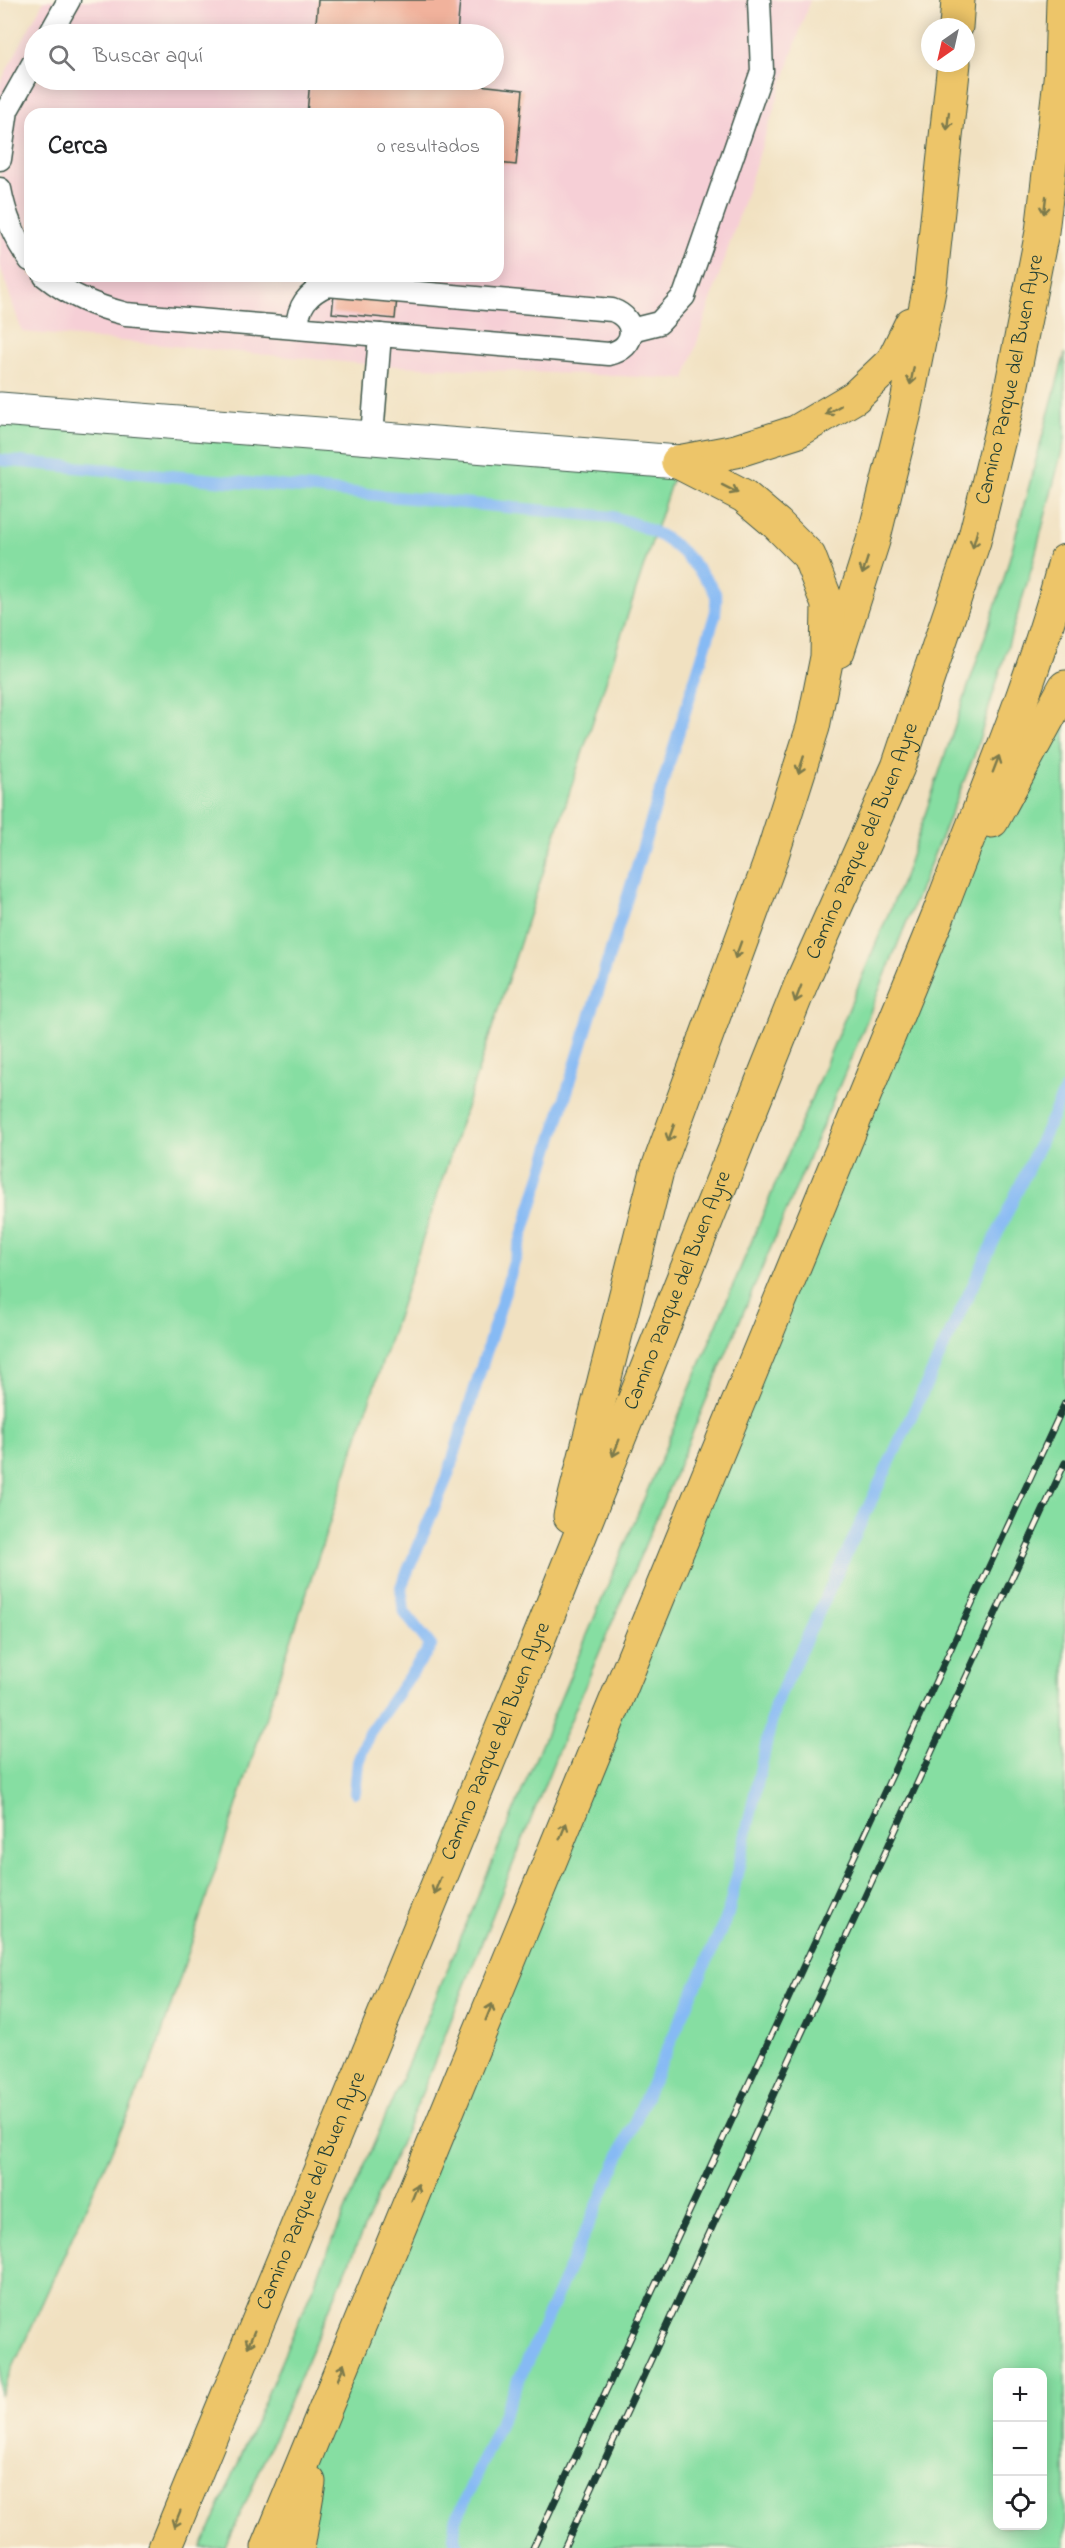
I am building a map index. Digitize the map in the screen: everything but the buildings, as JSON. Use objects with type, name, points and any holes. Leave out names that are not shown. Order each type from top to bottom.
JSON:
[{"type":"highway","points":[[957,18],[958,0]]},
{"type":"highway","name":"Camino Parque del Buen Ayre","points":[[165,2548],[539,1638],[801,984],[898,767],[974,541],[1010,394],[1042,232],[1061,71],[1063,0]]},
{"type":"highway","points":[[539,1638],[657,1171],[769,865],[873,542],[905,412],[930,285],[953,72]]},
{"type":"highway","points":[[678,462],[736,452],[796,432],[855,398],[893,362],[930,285]]},
{"type":"highway","points":[[678,462],[744,496],[777,524],[809,556],[828,605],[827,657],[813,726]]},
{"type":"highway","points":[[268,2548],[938,916],[1022,694],[1055,601],[1065,561]]},
{"type":"highway","points":[[938,916],[1047,724],[1065,687]]},
{"type":"highway","points":[[298,2548],[318,2427]]},
{"type":"street","points":[[0,409],[372,436],[678,462]]},
{"type":"lane","points":[[56,24],[69,0]]},
{"type":"lane","points":[[631,330],[659,323],[684,296],[762,71],[759,0]]},
{"type":"lane","points":[[0,159],[8,110],[24,80]]},
{"type":"lane","points":[[0,189],[4,213],[24,252]]},
{"type":"lane","points":[[53,282],[66,292],[95,306],[126,314],[609,354],[623,349],[628,344],[631,330],[624,317],[612,310],[327,285],[314,291],[304,301],[298,313],[297,328]]},
{"type":"lane","points":[[372,436],[380,335]]},
{"type":"shaded area","points":[[44,0],[810,0],[685,379],[377,365],[22,332],[0,266],[0,83],[24,38],[24,90],[504,90],[504,24],[31,24]]},
{"type":"green space","points":[[1065,353],[1065,439],[1032,567],[974,756],[860,1037],[564,1736],[420,2098],[226,2548],[202,2548],[415,2047],[905,874],[1002,586]]},
{"type":"green space","points":[[0,409],[678,462],[154,2057],[0,2396]]},
{"type":"green space","points":[[1065,687],[1065,2548],[268,2548],[938,916]]},
{"type":"waterway","points":[[0,460],[613,517],[651,531],[672,544],[692,562],[710,584],[716,596],[715,615],[448,1475],[401,1587],[404,1612],[431,1646],[369,1733],[358,1762],[355,1792]]},
{"type":"waterway","points":[[458,2548],[454,2538],[455,2522],[728,1914],[775,1705],[1065,1090]]},
{"type":"railway","points":[[533,2548],[1065,1403]]},
{"type":"railway","points":[[564,2548],[1065,1463]]}]
